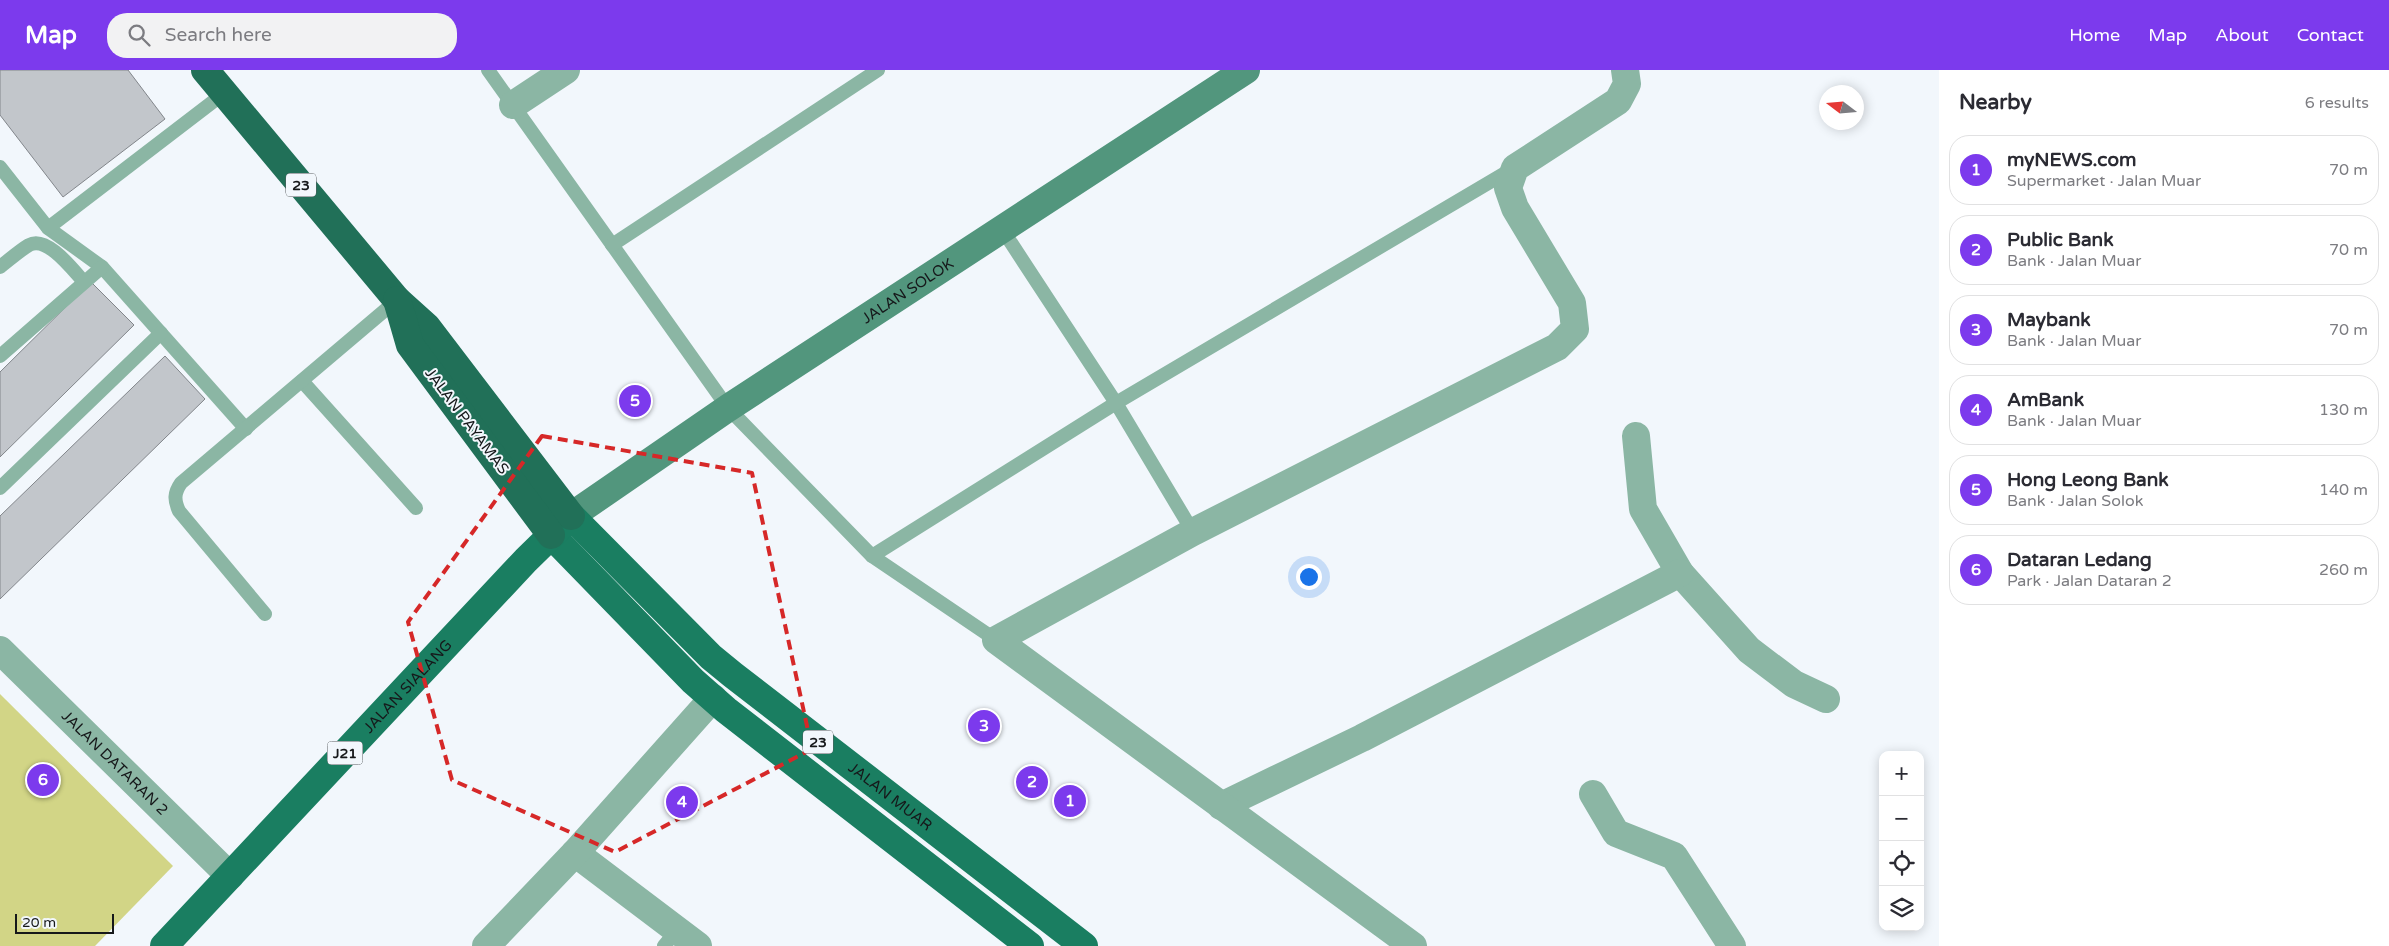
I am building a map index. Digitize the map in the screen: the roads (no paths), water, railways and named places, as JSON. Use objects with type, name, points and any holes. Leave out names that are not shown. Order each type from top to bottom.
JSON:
[{"type":"highway","name":"JALAN PAYAMAS","points":[[205,70],[223,94],[397,300],[427,327],[571,516]]},
{"type":"highway","name":"JALAN PAYAMAS","points":[[397,300],[410,345],[552,535]]},
{"type":"main road","name":"JALAN SOLOK","points":[[571,516],[728,408],[1246,70]]},
{"type":"main road","name":"JALAN SIALANG","points":[[164,946],[571,516]]},
{"type":"main road","name":"JALAN MUAR","points":[[571,516],[711,657],[1084,946]]},
{"type":"main road","name":"23","points":[[552,535],[693,681],[1030,946]]},
{"type":"street","points":[[513,105],[566,70]]},
{"type":"street","points":[[1413,946],[996,640],[1193,532],[1557,347],[1575,329],[1572,303],[1515,208],[1508,188],[1515,168],[1618,101],[1627,84],[1625,70]]},
{"type":"street","points":[[1636,436],[1642,509],[1680,573],[1749,650],[1794,684],[1826,699]]},
{"type":"street","points":[[1221,806],[1362,738],[1680,573]]},
{"type":"street","name":"JALAN DATARAN 2","points":[[0,650],[230,876]]},
{"type":"street","points":[[486,946],[575,853],[713,698]]},
{"type":"street","points":[[1593,794],[1616,833],[1674,856],[1732,946]]},
{"type":"street","points":[[575,853],[670,938],[698,946]]},
{"type":"lane","points":[[488,70],[728,408],[872,556],[996,640]]},
{"type":"lane","points":[[612,245],[878,70]]},
{"type":"lane","points":[[48,228],[223,94]]},
{"type":"lane","points":[[0,167],[48,228],[102,267],[246,428]]},
{"type":"lane","points":[[872,556],[1116,403],[1515,168]]},
{"type":"lane","points":[[1002,229],[1116,403],[1193,532]]},
{"type":"lane","points":[[0,267],[30,244],[43,243],[54,251],[84,282]]},
{"type":"lane","points":[[0,356],[102,267]]},
{"type":"lane","points":[[265,614],[179,511],[175,502],[175,491],[181,483],[397,300]]},
{"type":"lane","points":[[0,488],[161,333]]},
{"type":"lane","points":[[302,380],[416,508]]},
{"type":"place","name":"Hong Leong Bank","points":[[635,401]]},
{"type":"place","name":"Maybank","points":[[984,726]]},
{"type":"place","name":"Dataran Ledang","points":[[43,780]]},
{"type":"place","name":"Public Bank","points":[[1032,782]]},
{"type":"place","name":"myNEWS.com","points":[[1070,801]]},
{"type":"place","name":"AmBank","points":[[682,802]]}]
